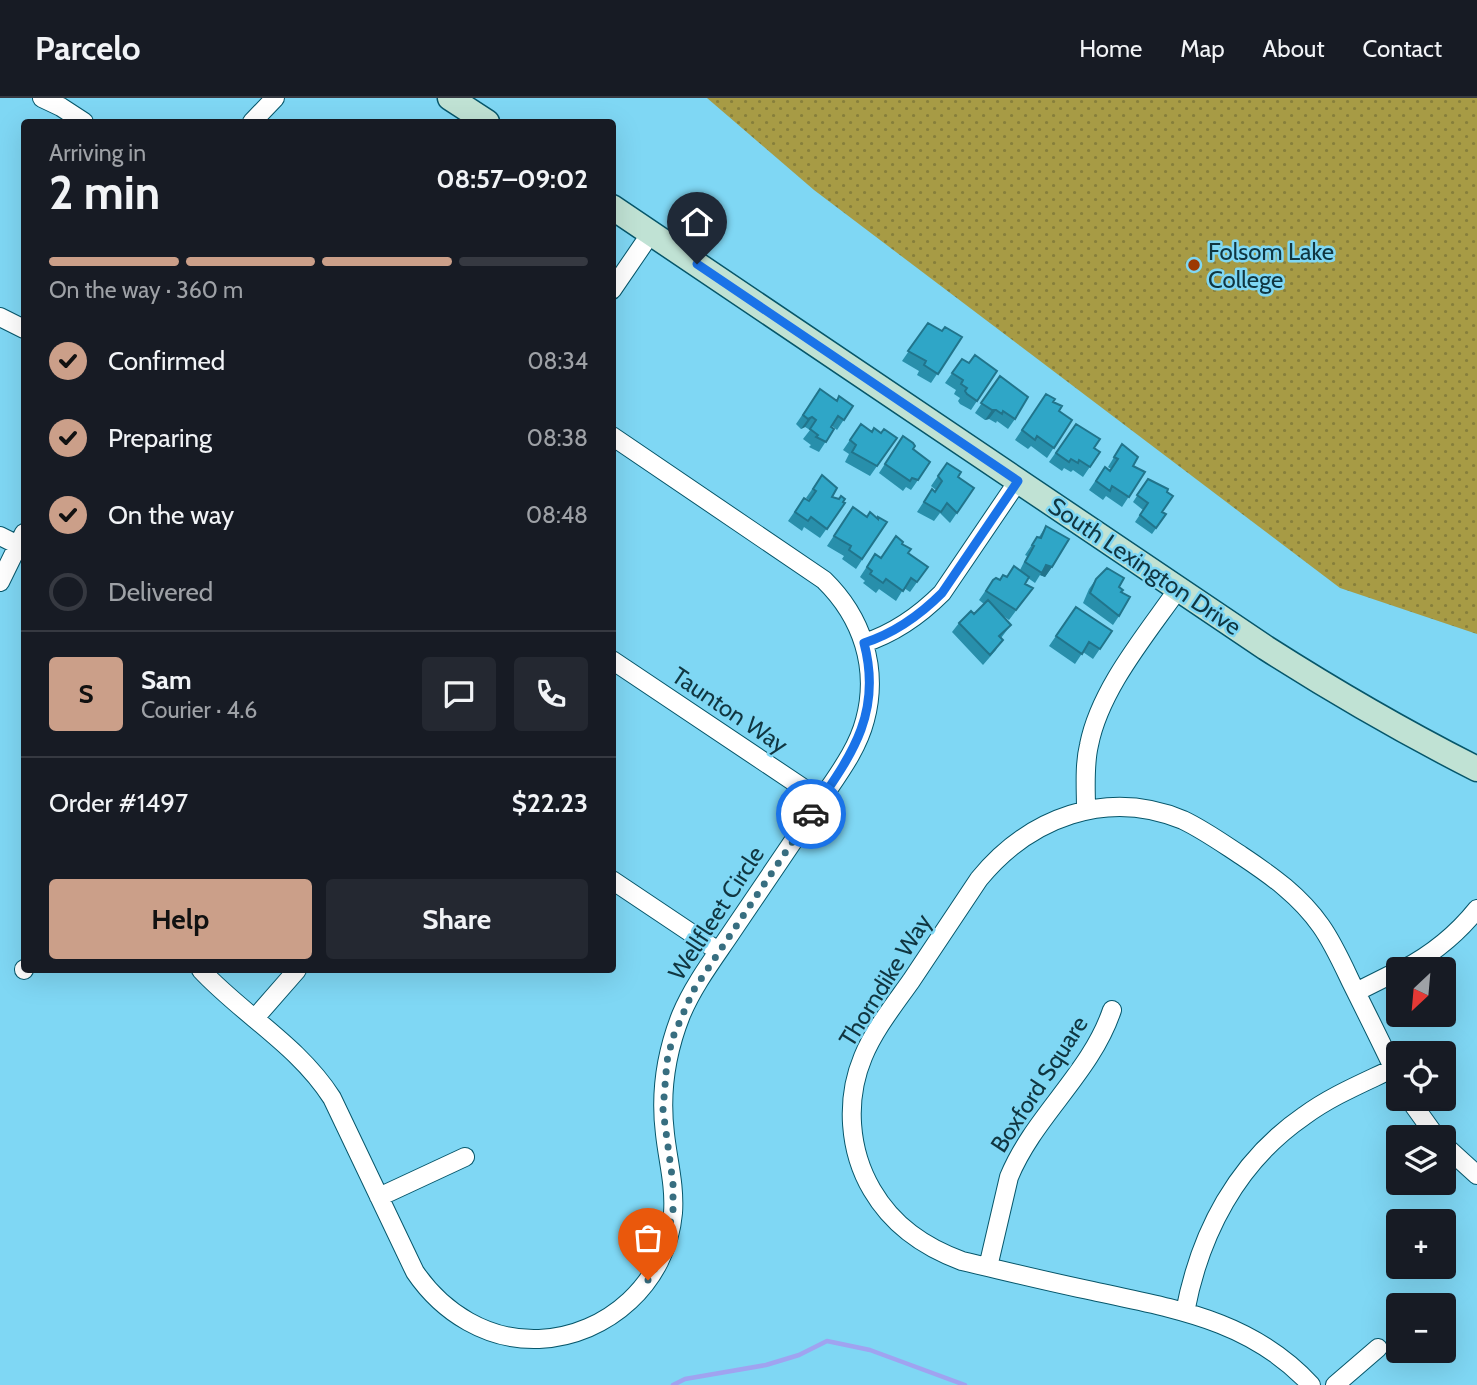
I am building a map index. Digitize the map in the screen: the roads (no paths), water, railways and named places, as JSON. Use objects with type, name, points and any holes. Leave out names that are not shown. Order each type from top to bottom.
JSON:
[{"type":"street","points":[[42,98],[79,119]]},
{"type":"street","points":[[256,119],[275,98]]},
{"type":"street","points":[[450,98],[482,119]]},
{"type":"street","name":"South Lexington Drive","points":[[616,210],[1338,694],[1477,769]]},
{"type":"street","points":[[616,284],[651,233]]},
{"type":"street","points":[[0,317],[21,328]]},
{"type":"street","name":"Wellfleet Circle","points":[[204,973],[319,1077],[332,1098],[415,1272],[449,1310],[480,1328],[508,1337],[551,1338],[593,1326],[618,1311],[648,1280],[667,1240],[673,1197],[663,1110],[667,1061],[682,1014],[718,951],[854,749],[865,722],[870,679],[864,643],[852,614],[824,580],[616,439]]},
{"type":"street","points":[[864,643],[902,626],[934,600],[1018,481]]},
{"type":"street","points":[[0,536],[21,539],[0,582]]},
{"type":"street","points":[[1086,810],[1085,773],[1088,749],[1098,714],[1109,691],[1178,589]]},
{"type":"street","name":"Taunton Way","points":[[616,663],[821,800]]},
{"type":"street","name":"Thorndike Way","points":[[1311,1385],[1261,1343],[1225,1325],[1185,1312],[962,1261],[923,1244],[898,1224],[878,1200],[867,1181],[854,1141],[852,1099],[856,1078],[872,1039],[979,879],[994,861],[1031,831],[1051,821],[1086,810],[1135,808],[1181,820],[1202,830],[1258,867],[1301,901],[1321,926],[1386,1053]]},
{"type":"street","points":[[616,883],[718,951]]},
{"type":"street","points":[[1421,957],[1443,943],[1477,909]]},
{"type":"street","points":[[256,1018],[294,973]]},
{"type":"street","points":[[1356,992],[1386,977]]},
{"type":"street","name":"Boxford Square","points":[[988,1267],[1009,1177],[1015,1163],[1029,1139],[1092,1052],[1112,1010]]},
{"type":"street","points":[[1185,1312],[1196,1265],[1210,1228],[1223,1202],[1259,1154],[1304,1115],[1329,1100],[1386,1077]]},
{"type":"street","points":[[1456,1156],[1477,1175]]},
{"type":"street","points":[[379,1197],[465,1157]]},
{"type":"street","points":[[1335,1385],[1378,1348]]},
{"type":"waterway","points":[[673,1385],[685,1379],[766,1365],[799,1355],[827,1341],[870,1350],[965,1385]]},
{"type":"place","name":"Folsom Lake College","points":[[1194,265]]}]
